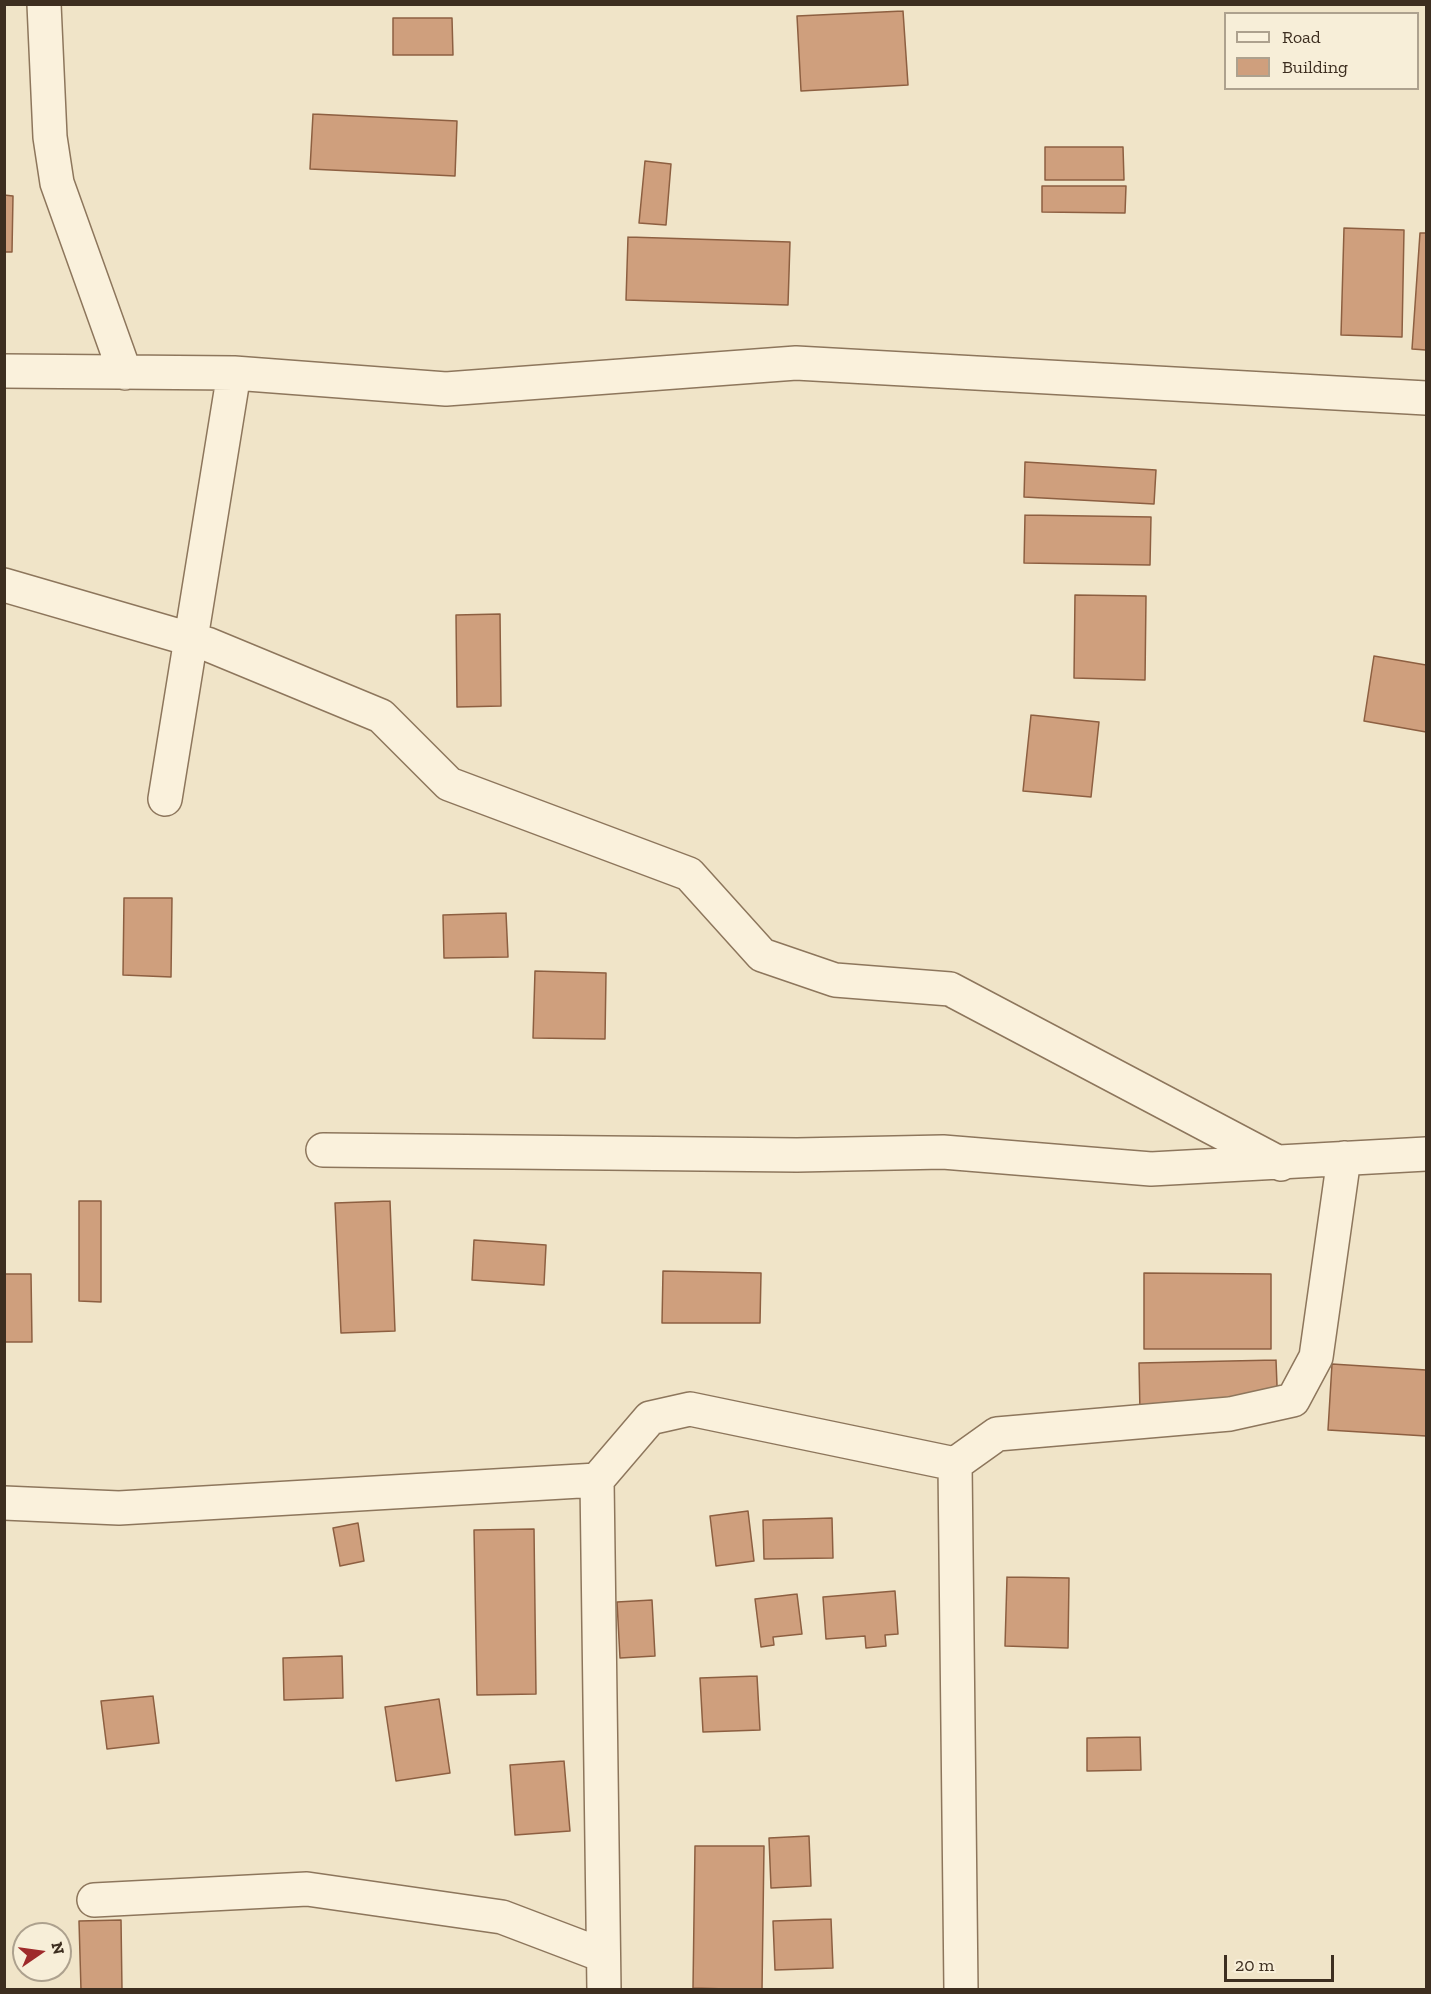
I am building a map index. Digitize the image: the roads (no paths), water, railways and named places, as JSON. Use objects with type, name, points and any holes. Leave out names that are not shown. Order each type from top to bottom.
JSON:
[{"type":"street","points":[[44,4],[50,137],[57,183],[125,373]]},
{"type":"street","points":[[4,371],[234,374],[446,389],[796,363],[1426,398]]},
{"type":"street","points":[[165,799],[189,639],[234,374]]},
{"type":"street","points":[[4,585],[189,639],[381,716],[449,784],[689,874],[762,955],[835,980],[950,989],[1281,1164]]},
{"type":"street","points":[[323,1150],[797,1155],[943,1152],[1151,1169],[1281,1164],[1426,1154]]},
{"type":"street","points":[[604,1989],[597,1480],[650,1418],[690,1409],[955,1464],[997,1434],[1230,1414],[1293,1400],[1316,1358],[1344,1158]]},
{"type":"street","points":[[955,1464],[962,1989]]},
{"type":"street","points":[[4,1503],[118,1508],[173,1506],[597,1480]]},
{"type":"street","points":[[94,1900],[307,1889],[502,1917],[602,1954]]}]
